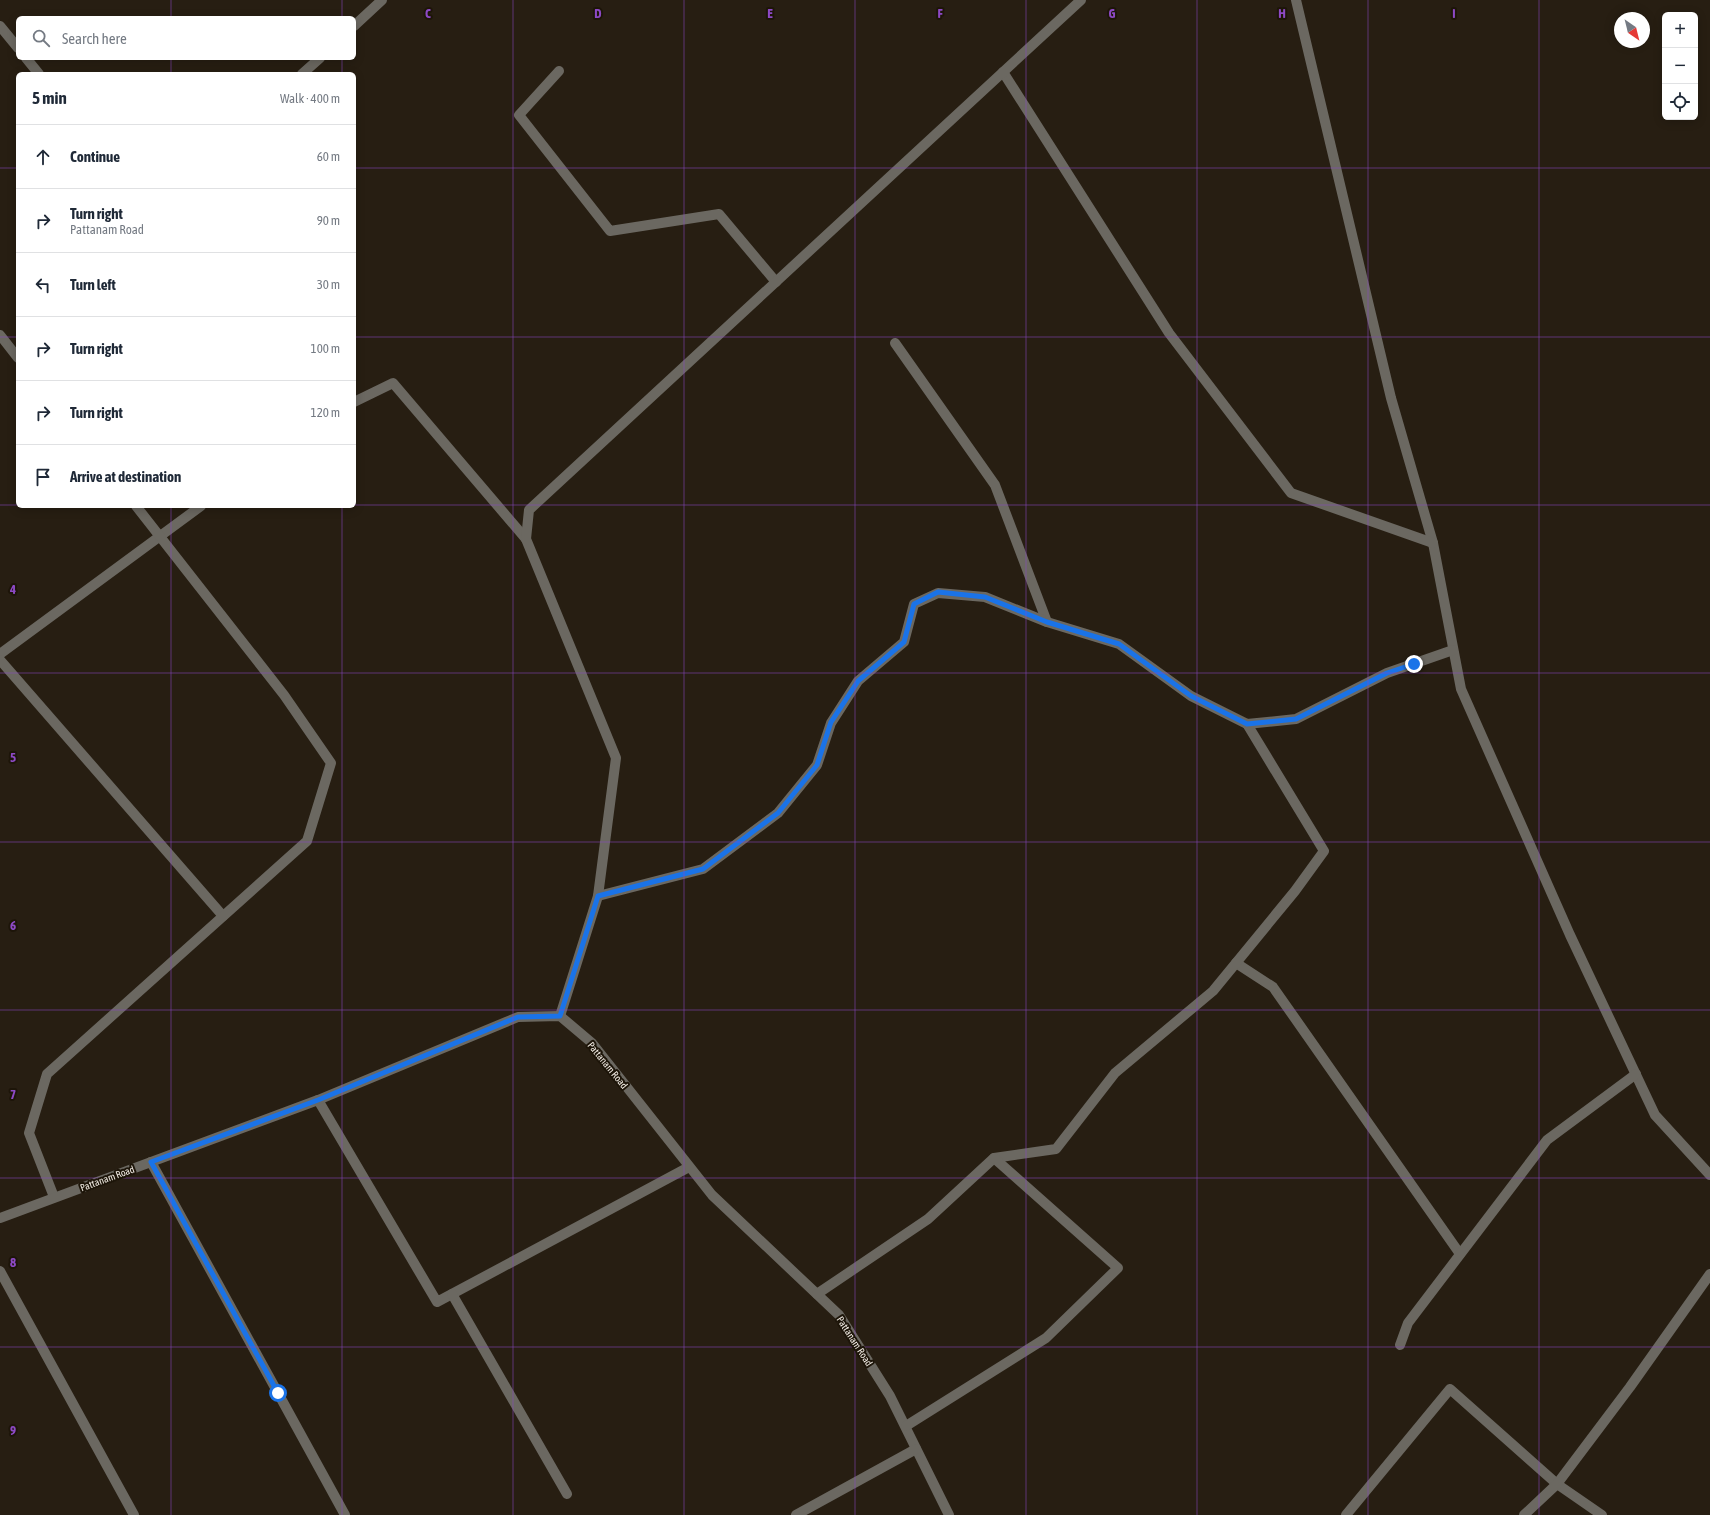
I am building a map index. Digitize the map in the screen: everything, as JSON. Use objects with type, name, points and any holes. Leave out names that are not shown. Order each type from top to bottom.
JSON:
[{"type":"street","points":[[356,24],[382,0]]},
{"type":"street","points":[[526,539],[529,510],[1080,0]]},
{"type":"street","points":[[1296,0],[1391,398],[1433,543],[1461,689],[1570,935],[1656,1115],[1710,1175]]},
{"type":"street","points":[[0,26],[16,46]]},
{"type":"street","points":[[28,60],[37,72]]},
{"type":"street","points":[[304,72],[318,60]]},
{"type":"street","points":[[559,72],[519,116],[610,231],[719,214],[776,282]]},
{"type":"street","points":[[1003,72],[1169,333],[1291,493],[1433,543]]},
{"type":"street","points":[[0,335],[16,355]]},
{"type":"street","points":[[895,343],[995,485],[1047,622]]},
{"type":"street","points":[[356,401],[393,383],[526,539],[616,758],[598,896],[560,1016]]},
{"type":"street","points":[[54,1198],[29,1133],[47,1074],[307,841],[331,763],[284,695],[138,508]]},
{"type":"street","points":[[0,654],[198,508]]},
{"type":"street","points":[[598,896],[703,869],[778,813],[817,765],[831,722],[858,681],[904,642],[914,604],[938,592],[985,597],[1047,622],[1119,644],[1191,696],[1247,724],[1324,851],[1295,891],[1213,991],[1115,1073],[1056,1149],[994,1158],[928,1218],[817,1294]]},
{"type":"street","points":[[1247,724],[1296,719],[1387,673],[1453,650]]},
{"type":"street","points":[[0,660],[223,916]]},
{"type":"street","points":[[1236,963],[1273,987],[1460,1254]]},
{"type":"street","name":"Pattanam Road","points":[[0,1218],[318,1100],[518,1017],[560,1016],[592,1042],[712,1195],[839,1315],[890,1396],[949,1515]]},
{"type":"street","points":[[1400,1345],[1408,1323],[1547,1140],[1636,1074]]},
{"type":"street","points":[[318,1100],[437,1302],[689,1167]]},
{"type":"street","points":[[906,1426],[1046,1338],[1118,1268],[994,1158]]},
{"type":"street","points":[[151,1162],[345,1515]]},
{"type":"street","points":[[0,1271],[134,1515]]},
{"type":"street","points":[[1524,1515],[1557,1484],[1630,1387],[1710,1274]]},
{"type":"street","points":[[452,1294],[567,1494]]},
{"type":"street","points":[[1346,1515],[1450,1389],[1557,1484],[1602,1515]]},
{"type":"street","points":[[796,1515],[916,1448]]},
{"type":"route","points":[[278,1393],[151,1162],[318,1100],[518,1017],[560,1016],[598,896],[703,869],[778,813],[817,765],[831,722],[858,681],[904,642],[914,604],[938,592],[985,597],[1047,622],[1119,644],[1191,696],[1247,724],[1296,719],[1387,673],[1414,664]]}]
